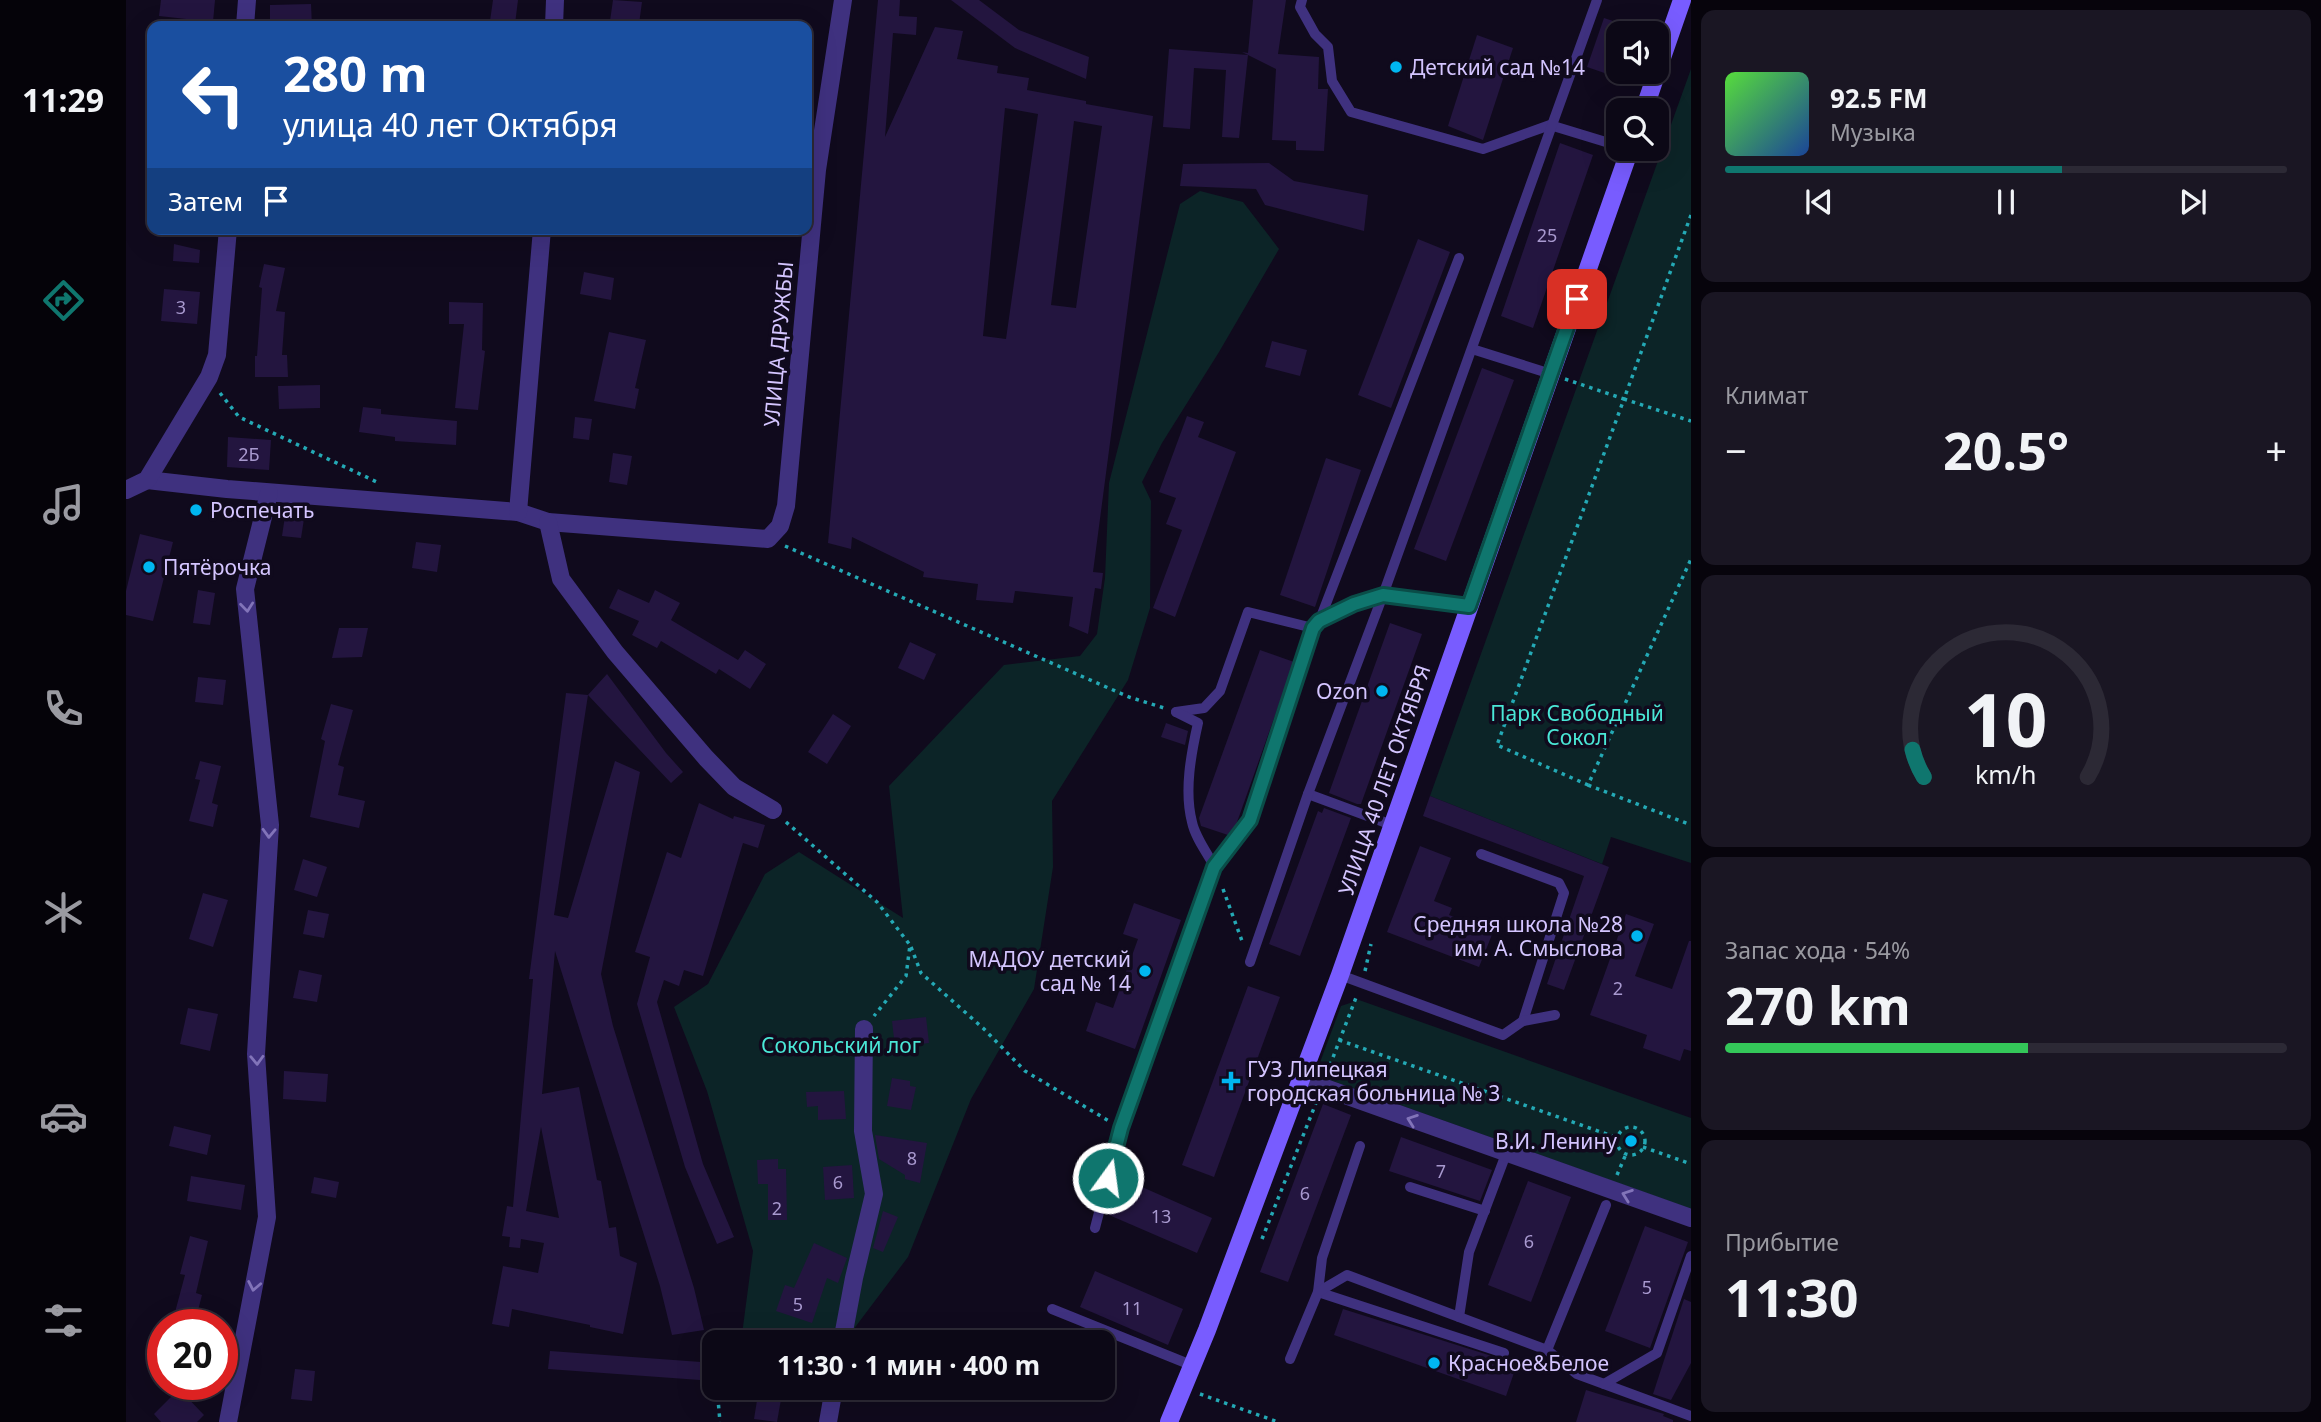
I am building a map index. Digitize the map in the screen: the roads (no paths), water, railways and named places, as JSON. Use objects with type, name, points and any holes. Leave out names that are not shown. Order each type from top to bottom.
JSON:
[{"type":"street","points":[[245,21],[247,0]]},
{"type":"street","points":[[554,21],[555,0]]},
{"type":"street","name":"УЛИЦА ДРУЖБЫ","points":[[812,224],[817,170],[843,0]]},
{"type":"street","points":[[1669,37],[1682,0]]},
{"type":"street","name":"УЛИЦА 40 ЛЕТ ОКТЯБРЯ","points":[[1169,1422],[1207,1330],[1340,975],[1551,374],[1623,161]]},
{"type":"street","points":[[126,490],[146,480],[209,377],[217,355],[227,235]]},
{"type":"street","points":[[518,512],[541,235]]},
{"type":"street","name":"УЛИЦА ДРУЖБЫ","points":[[548,522],[774,533],[786,506],[811,235]]},
{"type":"street","points":[[146,480],[269,493],[518,512],[548,522],[561,579],[615,652],[734,787],[773,810]]},
{"type":"street","points":[[228,1422],[267,1217],[256,1055],[270,825],[245,589],[269,493]]},
{"type":"street","points":[[844,1330],[874,1194],[863,1131],[864,1029]]},
{"type":"street","points":[[1300,1079],[1691,1218]]},
{"type":"street","points":[[828,1422],[832,1400]]},
{"type":"lane","points":[[1302,0],[1300,7],[1315,34],[1328,47],[1332,81],[1350,112],[1483,149],[1550,125],[1606,142]]},
{"type":"lane","points":[[1250,962],[1308,794],[1383,595],[1596,2],[1584,0]]},
{"type":"lane","points":[[1095,1228],[1121,1128],[1214,867],[1250,820],[1316,624],[1459,258]]},
{"type":"lane","points":[[1472,349],[1551,374]]},
{"type":"lane","points":[[1214,867],[1192,824],[1189,784],[1191,751],[1198,723],[1176,712],[1204,708],[1220,691],[1248,612],[1316,624],[1354,604],[1383,595],[1469,606]]},
{"type":"lane","points":[[1308,794],[1392,825]]},
{"type":"lane","points":[[1481,854],[1559,883],[1564,893],[1523,1021]]},
{"type":"lane","points":[[1340,975],[1503,1035],[1523,1021],[1555,1015]]},
{"type":"lane","points":[[1290,1359],[1318,1292],[1322,1258],[1360,1146]]},
{"type":"lane","points":[[1459,1317],[1469,1252],[1506,1154]]},
{"type":"lane","points":[[1410,1187],[1485,1211]]},
{"type":"lane","points":[[1547,1350],[1606,1205]]},
{"type":"lane","points":[[1604,1384],[1657,1353],[1685,1291],[1691,1256]]},
{"type":"lane","points":[[1318,1292],[1347,1275],[1547,1350],[1577,1374],[1691,1416]]},
{"type":"lane","points":[[1318,1292],[1504,1353]]},
{"type":"lane","points":[[1052,1309],[1191,1365]]},
{"type":"place","name":"Детский сад №14","points":[[1396,67]]},
{"type":"place","name":"Роспечать","points":[[196,510]]},
{"type":"place","name":"Пятёрочка","points":[[149,567]]},
{"type":"place","name":"Ozon","points":[[1382,691]]},
{"type":"place","name":"Средняя школа №28 им. А. Смыслова","points":[[1637,936]]},
{"type":"place","name":"МАДОУ детский сад № 14","points":[[1145,971]]},
{"type":"place","name":"ГУЗ Липецкая городская больница № 3","points":[[1231,1081]]},
{"type":"place","name":"В.И. Ленину","points":[[1631,1141]]},
{"type":"place","name":"Красное&Белое","points":[[1434,1363]]},
{"type":"park label","name":"Парк Свободный Сокол","points":[[1577,725]]},
{"type":"park label","name":"Сокольский лог","points":[[841,1045]]}]
